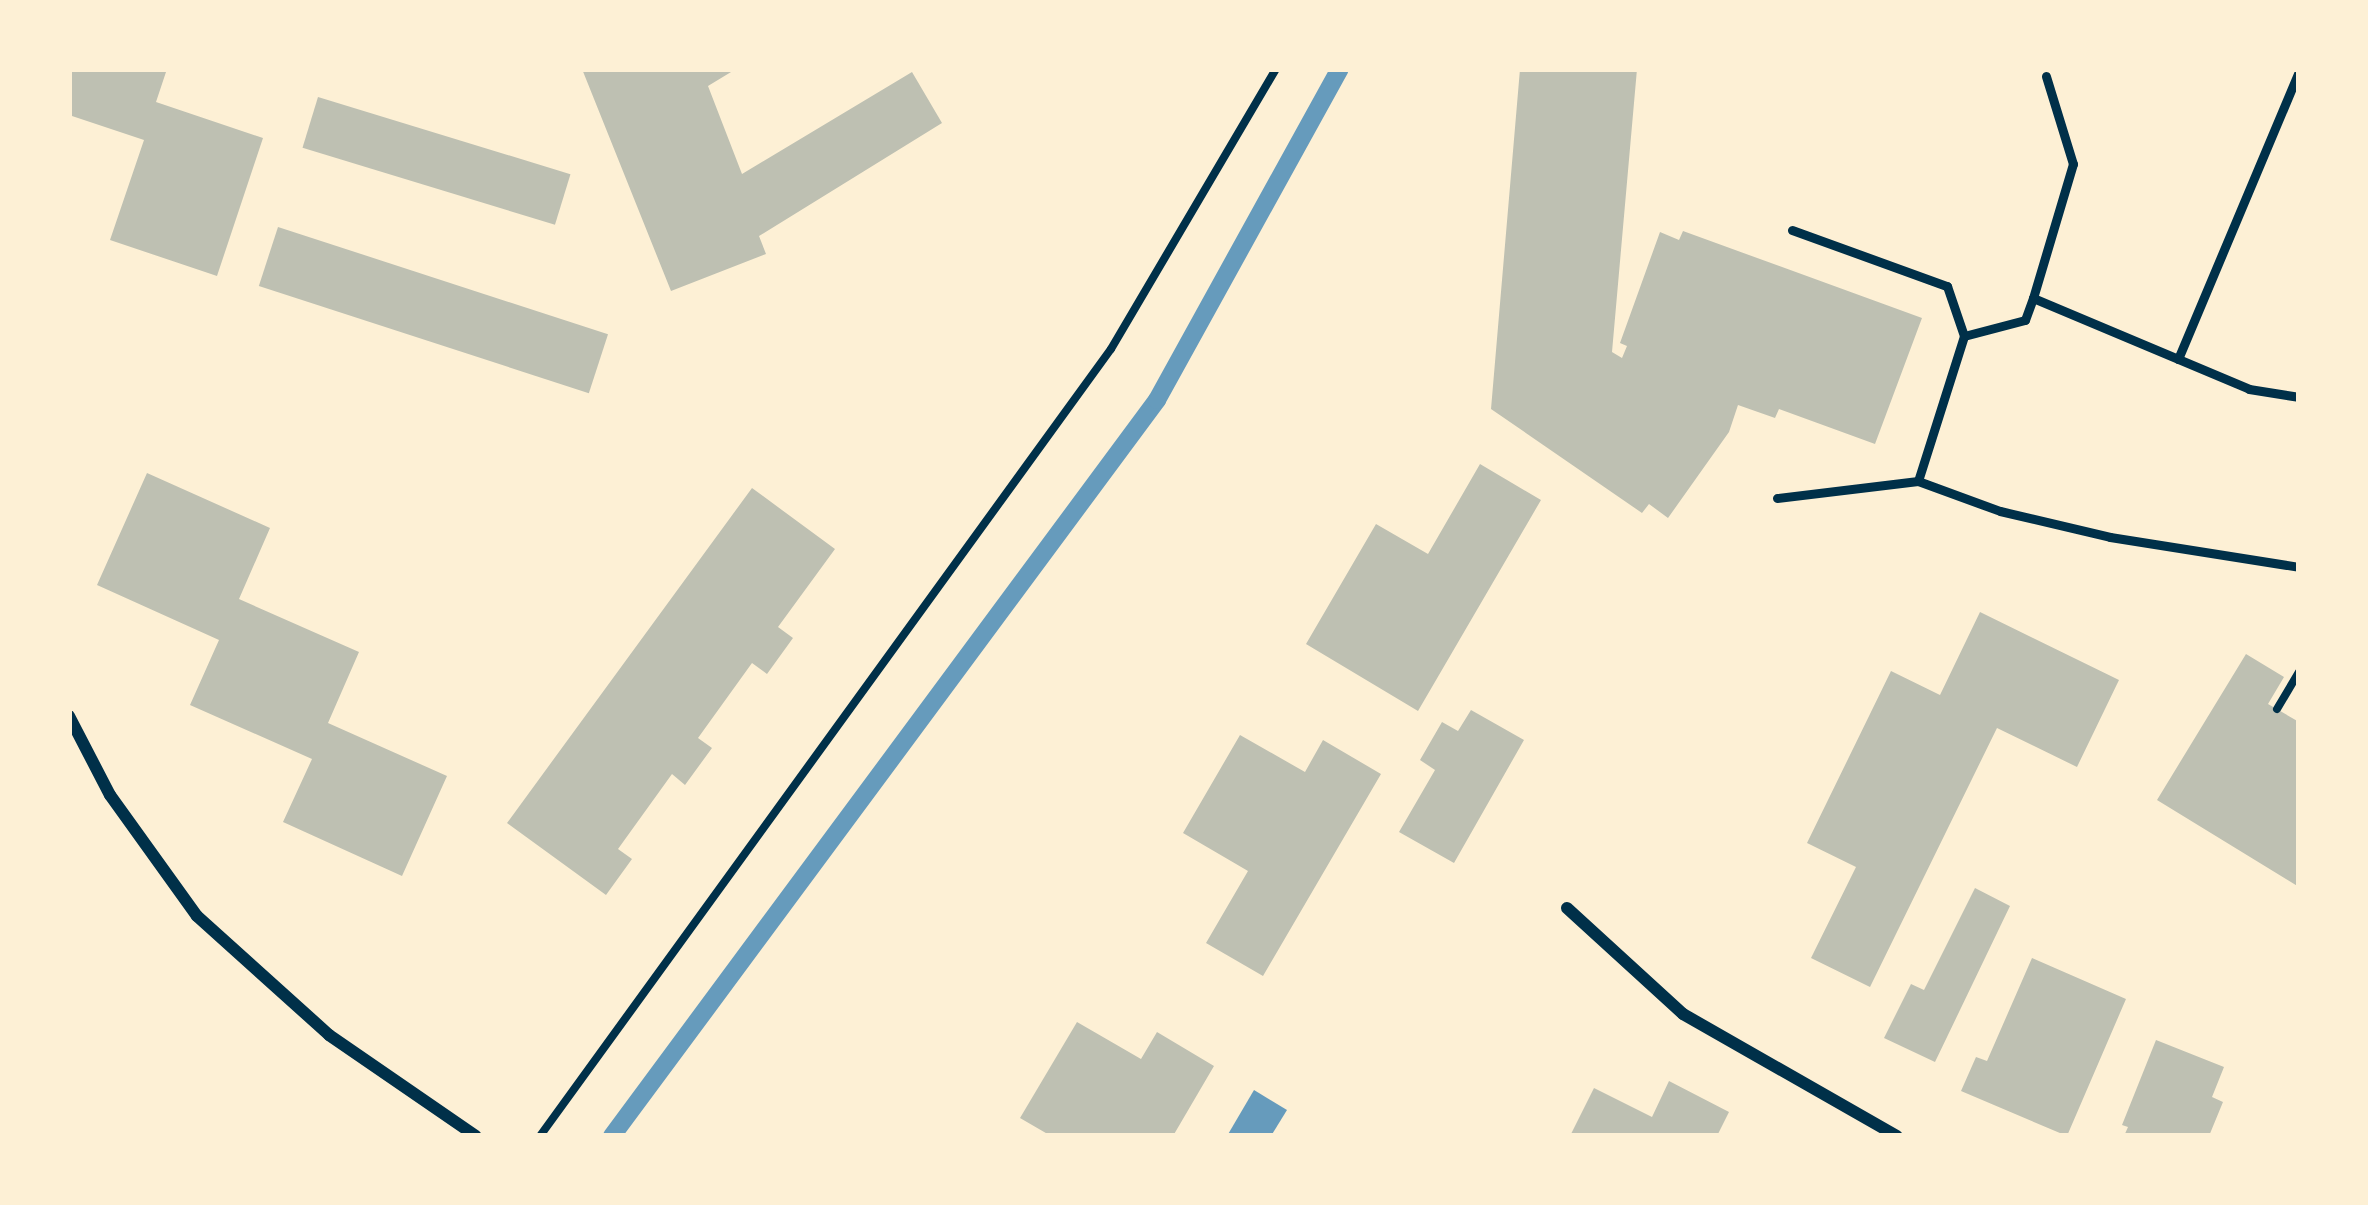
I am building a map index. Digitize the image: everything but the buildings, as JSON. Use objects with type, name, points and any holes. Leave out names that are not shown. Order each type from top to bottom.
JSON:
[{"type":"street","points":[[69,716],[110,795],[196,916],[329,1035],[476,1136]]},
{"type":"street","points":[[1567,908],[1683,1014],[1897,1136]]},
{"type":"lane","points":[[2178,359],[2299,71]]},
{"type":"lane","points":[[1964,336],[2025,320],[2033,298],[2073,164],[2046,76]]},
{"type":"lane","points":[[1792,230],[1947,286],[1964,336],[1918,481]]},
{"type":"lane","points":[[2033,298],[2249,389],[2299,397]]},
{"type":"lane","points":[[1777,498],[1918,481],[2000,511],[2110,537],[2299,567]]},
{"type":"path","points":[[540,1136],[1111,350],[1276,69]]},
{"type":"path","points":[[2277,709],[2299,672]]},
{"type":"water","points":[[1254,1090],[1287,1110],[1271,1136],[1227,1136]]},
{"type":"waterway","points":[[612,1136],[1157,400],[1340,69]]}]
